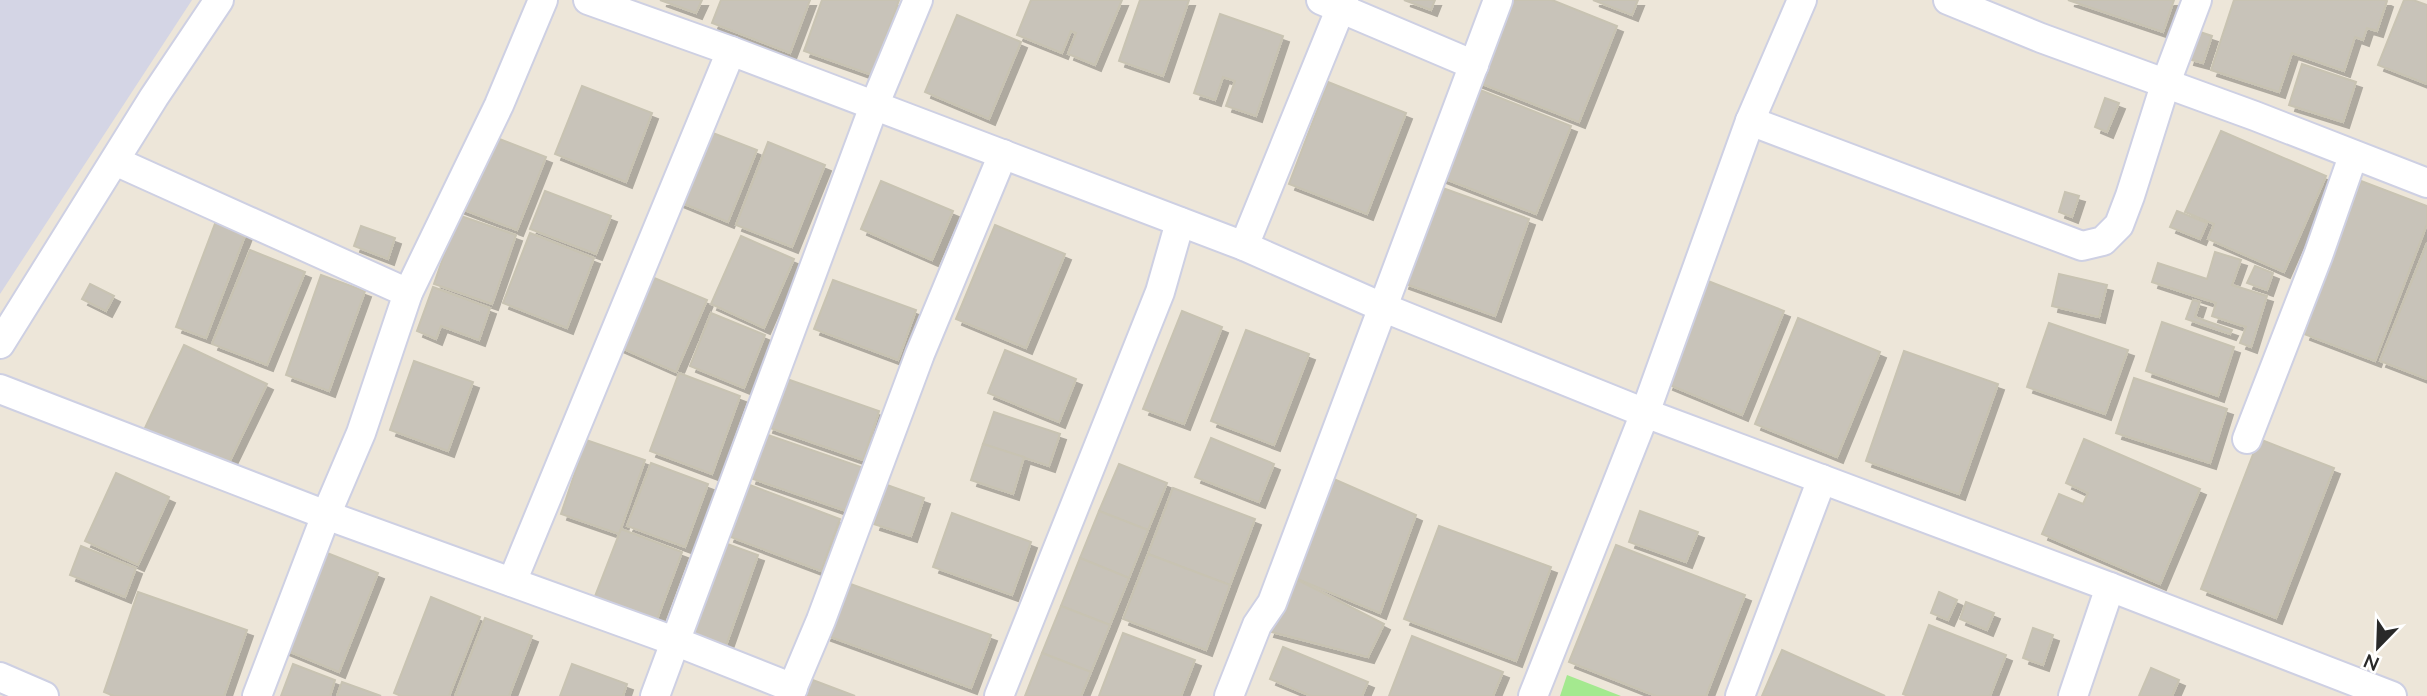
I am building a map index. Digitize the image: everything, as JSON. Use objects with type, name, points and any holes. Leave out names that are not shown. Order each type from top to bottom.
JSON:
[{"type":"street","points":[[0,344],[219,0]]},
{"type":"street","points":[[257,696],[326,515],[361,433],[408,293],[499,105],[543,0]]},
{"type":"street","points":[[588,0],[731,51],[1244,246],[1382,307],[1645,413],[2392,696]]},
{"type":"street","points":[[655,696],[874,106],[918,0]]},
{"type":"street","points":[[1229,696],[1257,625],[1272,603],[1498,0]]},
{"type":"street","points":[[1532,696],[1645,413],[1751,121],[1802,0]]},
{"type":"street","points":[[1948,0],[2427,183]]},
{"type":"street","points":[[1751,121],[2082,246],[2103,241],[2119,225],[2165,85],[2197,0]]},
{"type":"street","points":[[1244,246],[1335,3],[1474,65]]},
{"type":"street","points":[[512,582],[731,51]]},
{"type":"street","points":[[0,389],[326,515],[677,642],[791,692],[821,620],[920,354],[1003,154]]},
{"type":"street","points":[[2247,439],[2318,256],[2353,156]]},
{"type":"street","points":[[115,160],[408,293]]},
{"type":"street","points":[[999,696],[1160,292],[1180,222]]},
{"type":"street","points":[[1740,696],[1822,479]]},
{"type":"street","points":[[2073,696],[2110,587]]},
{"type":"street","points":[[0,677],[44,696]]},
{"type":"shaded area","points":[[0,0],[192,0],[0,294]]},
{"type":"green space","points":[[1567,675],[1621,696],[1560,696]]},
{"type":"building","points":[[660,0],[702,0],[696,13]]},
{"type":"building","points":[[721,0],[810,0],[790,53],[712,23]]},
{"type":"building","points":[[822,0],[899,0],[872,75],[804,51]]},
{"type":"building","points":[[1031,0],[1122,0],[1095,65],[1068,54],[1076,33],[1071,31],[1062,53],[1017,35]]},
{"type":"building","points":[[1140,0],[1189,0],[1163,76],[1119,61]]},
{"type":"building","points":[[1404,0],[1435,0],[1431,10]]},
{"type":"building","points":[[1509,0],[1552,0],[1617,26],[1579,122],[1477,82]]},
{"type":"building","points":[[1593,0],[1638,0],[1632,15]]},
{"type":"building","points":[[2068,0],[2174,0],[2163,32]]},
{"type":"building","points":[[2234,0],[2387,1],[2377,31],[2367,28],[2363,40],[2355,37],[2344,71],[2292,53],[2279,92],[2211,70]]},
{"type":"building","points":[[2404,0],[2427,5],[2427,84],[2378,65]]},
{"type":"building","points":[[1220,14],[1283,36],[1256,116],[1226,106],[1235,81],[1223,77],[1215,100],[1194,93]]},
{"type":"building","points":[[957,15],[1021,42],[989,119],[925,92]]},
{"type":"building","points":[[2197,31],[2212,36],[2203,63],[2188,59]]},
{"type":"building","points":[[2302,64],[2356,82],[2343,122],[2289,105]]},
{"type":"building","points":[[1328,82],[1406,113],[1367,214],[1289,184]]},
{"type":"building","points":[[582,86],[652,113],[626,182],[555,154]]},
{"type":"building","points":[[1475,88],[1571,126],[1536,214],[1440,177]]},
{"type":"building","points":[[2105,98],[2119,103],[2107,132],[2095,127]]},
{"type":"building","points":[[705,130],[757,150],[728,222],[677,201]]},
{"type":"building","points":[[2221,131],[2326,176],[2284,272],[2208,239],[2214,224],[2185,212]]},
{"type":"building","points":[[489,135],[546,157],[517,230],[459,208]]},
{"type":"building","points":[[768,142],[825,165],[792,247],[736,225]]},
{"type":"building","points":[[881,181],[953,211],[932,260],[861,229]]},
{"type":"building","points":[[2361,181],[2427,206],[2427,224],[2375,361],[2304,334]]},
{"type":"building","points":[[1437,186],[1529,219],[1495,316],[1403,283]]},
{"type":"building","points":[[545,191],[611,216],[596,254],[530,229]]},
{"type":"building","points":[[2065,192],[2079,196],[2072,217],[2059,212]]},
{"type":"building","points":[[2177,211],[2207,223],[2200,239],[2170,227]]},
{"type":"building","points":[[458,215],[516,235],[492,304],[434,284]]},
{"type":"building","points":[[216,221],[246,233],[206,338],[176,327]]},
{"type":"building","points":[[995,225],[1065,254],[1026,348],[956,319]]},
{"type":"building","points":[[361,226],[395,238],[388,259],[354,246]]},
{"type":"building","points":[[530,233],[594,258],[567,328],[503,303]]},
{"type":"building","points":[[741,236],[794,259],[764,328],[711,304]]},
{"type":"building","points":[[2427,243],[2427,379],[2380,361]]},
{"type":"building","points":[[250,250],[305,272],[267,365],[212,344]]},
{"type":"building","points":[[2215,252],[2241,260],[2232,285],[2267,296],[2251,347],[2240,343],[2246,327],[2212,316],[2216,303],[2152,282],[2158,263],[2207,279]]},
{"type":"building","points":[[2255,266],[2273,273],[2267,290],[2247,283]]},
{"type":"building","points":[[2059,274],[2107,285],[2099,317],[2052,306]]},
{"type":"building","points":[[321,275],[365,291],[329,391],[286,375]]},
{"type":"building","points":[[647,275],[707,300],[676,372],[617,346]]},
{"type":"building","points":[[833,280],[916,310],[898,360],[814,329]]},
{"type":"building","points":[[1708,281],[1784,311],[1742,415],[1667,384]]},
{"type":"building","points":[[90,284],[114,296],[106,311],[82,299]]},
{"type":"building","points":[[433,287],[490,308],[479,340],[441,326],[436,339],[417,331]]},
{"type":"building","points":[[2193,300],[2200,302],[2195,317],[2232,330],[2230,334],[2186,319]]},
{"type":"building","points":[[1182,311],[1222,327],[1184,424],[1143,409]]},
{"type":"building","points":[[711,313],[765,335],[744,388],[690,366]]},
{"type":"building","points":[[1798,318],[1880,352],[1837,457],[1755,424]]},
{"type":"building","points":[[2162,322],[2234,347],[2218,396],[2146,371]]},
{"type":"building","points":[[2049,323],[2128,350],[2105,414],[2027,387]]},
{"type":"building","points":[[1246,330],[1309,354],[1274,445],[1211,421]]},
{"type":"building","points":[[184,345],[267,384],[226,469],[144,430]]},
{"type":"building","points":[[1005,350],[1076,379],[1059,422],[988,393]]},
{"type":"building","points":[[1904,351],[1998,384],[1959,494],[1866,461]]},
{"type":"building","points":[[414,361],[473,382],[448,451],[390,430]]},
{"type":"building","points":[[679,373],[740,396],[712,474],[650,451]]},
{"type":"building","points":[[784,378],[879,411],[863,460],[767,427]]},
{"type":"building","points":[[2134,378],[2227,409],[2210,463],[2116,433]]},
{"type":"building","points":[[994,412],[1060,434],[1049,466],[983,444]]},
{"type":"building","points":[[765,434],[864,468],[849,512],[750,478]]},
{"type":"building","points":[[1211,438],[1274,464],[1259,502],[1195,477]]},
{"type":"building","points":[[2084,439],[2200,489],[2160,584],[2042,534],[2059,494],[2083,504],[2088,493],[2066,483]]},
{"type":"building","points":[[2259,439],[2334,468],[2276,618],[2201,589]]},
{"type":"building","points":[[586,440],[645,460],[619,534],[561,514]]},
{"type":"building","points":[[983,444],[1024,457],[1013,494],[971,480]]},
{"type":"building","points":[[651,463],[708,484],[685,547],[627,526]]},
{"type":"building","points":[[1119,464],[1167,483],[1148,530],[1099,511]]},
{"type":"building","points":[[116,473],[169,497],[138,565],[85,541]]},
{"type":"building","points":[[1320,473],[1416,515],[1380,613],[1290,576]]},
{"type":"building","points":[[747,484],[840,519],[821,571],[728,536]]},
{"type":"building","points":[[887,485],[924,498],[911,536],[874,524]]},
{"type":"building","points":[[1173,488],[1255,519],[1230,585],[1148,554]]},
{"type":"building","points":[[1099,511],[1148,530],[1129,578],[1080,558]]},
{"type":"building","points":[[1640,511],[1698,532],[1686,562],[1629,542]]},
{"type":"building","points":[[952,513],[1031,542],[1012,595],[933,567]]},
{"type":"building","points":[[1439,526],[1551,567],[1516,661],[1404,619]]},
{"type":"building","points":[[621,529],[682,552],[656,622],[594,599]]},
{"type":"building","points":[[719,541],[758,555],[723,654],[684,640]]},
{"type":"building","points":[[1616,545],[1745,595],[1706,696],[1656,696],[1569,662]]},
{"type":"building","points":[[81,546],[136,568],[125,597],[70,575]]},
{"type":"building","points":[[322,551],[378,573],[339,672],[283,649]]},
{"type":"building","points":[[1148,554],[1230,585],[1206,650],[1123,619]]},
{"type":"building","points":[[1080,558],[1129,578],[1110,625],[1061,606]]},
{"type":"building","points":[[1290,576],[1384,624],[1368,657],[1268,631]]},
{"type":"building","points":[[845,582],[991,635],[971,688],[825,635]]},
{"type":"building","points":[[138,592],[247,630],[224,696],[114,696],[104,692]]},
{"type":"building","points":[[1939,592],[1957,600],[1948,620],[1931,613]]},
{"type":"building","points":[[431,597],[480,617],[449,696],[401,696],[394,693]]},
{"type":"building","points":[[1966,602],[1994,613],[1987,630],[1960,619]]},
{"type":"building","points":[[1061,606],[1110,625],[1091,672],[1042,653]]},
{"type":"building","points":[[485,618],[532,636],[509,696],[455,696]]},
{"type":"building","points":[[1929,625],[2006,655],[1990,696],[1903,694]]},
{"type":"building","points":[[2033,628],[2053,635],[2043,665],[2023,658]]},
{"type":"building","points":[[1123,633],[1195,660],[1181,696],[1099,696]]},
{"type":"building","points":[[1412,636],[1503,672],[1493,696],[1389,696]]},
{"type":"building","points":[[1283,647],[1368,682],[1362,696],[1311,696],[1270,679]]},
{"type":"building","points":[[1782,650],[1885,696],[1762,696]]},
{"type":"building","points":[[1042,653],[1091,672],[1081,696],[1025,696]]},
{"type":"building","points":[[293,664],[335,680],[330,696],[281,696]]},
{"type":"building","points":[[572,664],[627,684],[623,696],[560,696]]},
{"type":"building","points":[[2151,668],[2179,680],[2172,696],[2139,696]]},
{"type":"building","points":[[810,679],[855,696],[804,696]]},
{"type":"building","points":[[342,682],[381,696],[337,696]]}]
